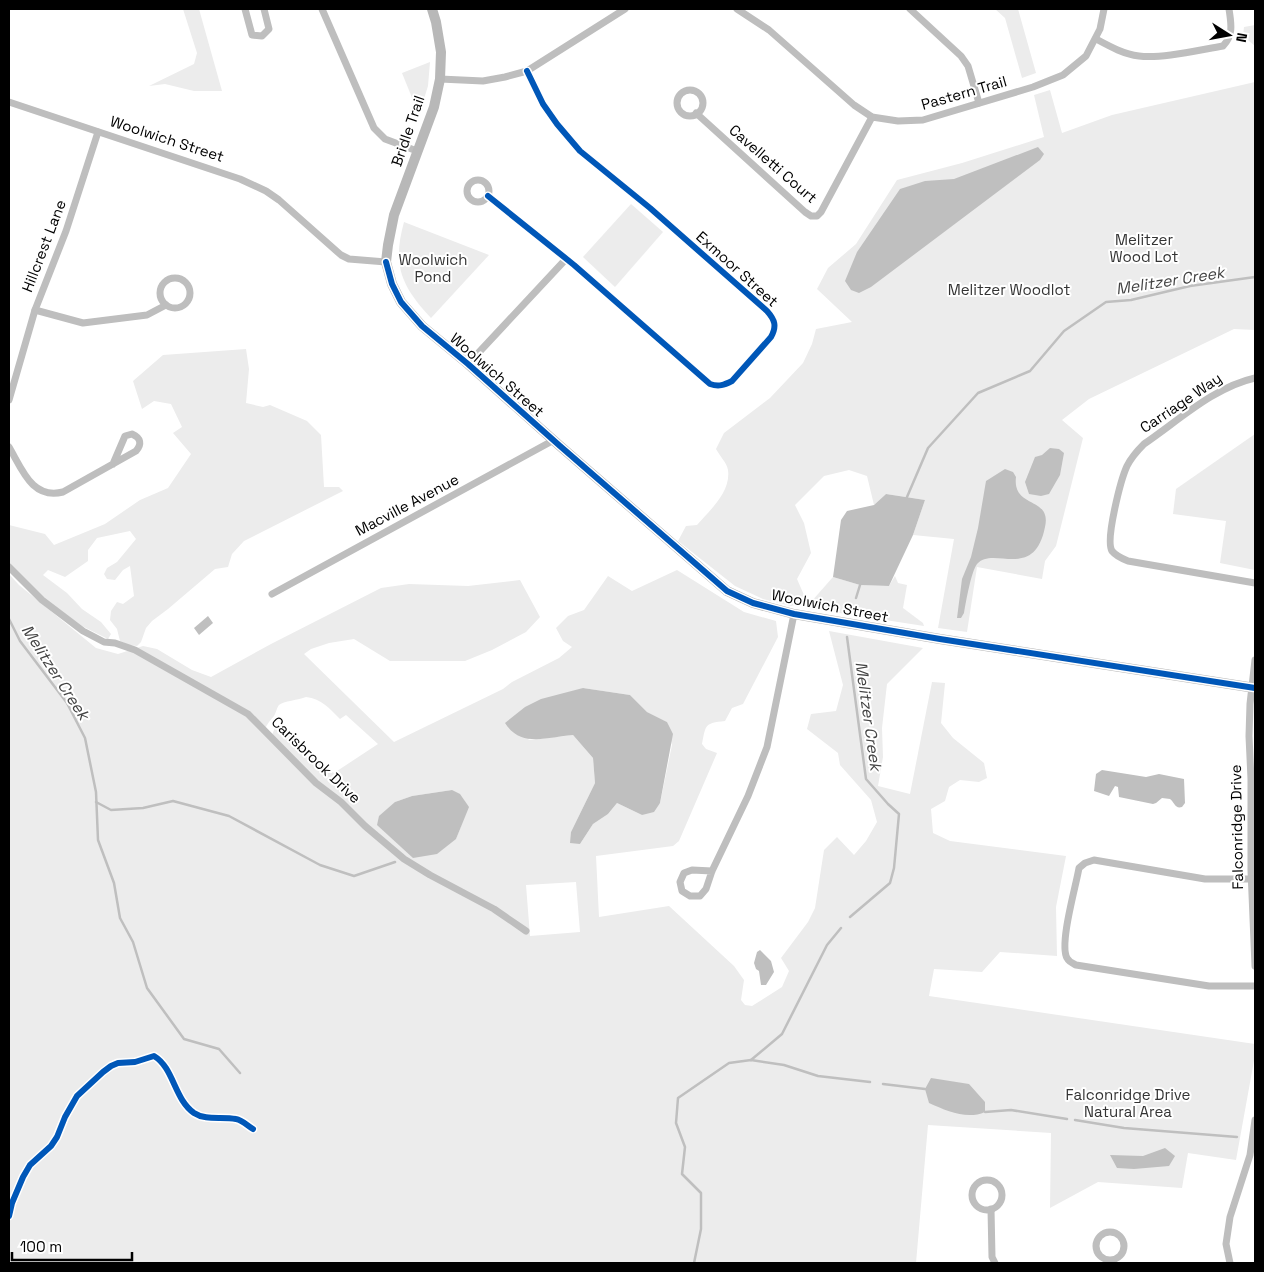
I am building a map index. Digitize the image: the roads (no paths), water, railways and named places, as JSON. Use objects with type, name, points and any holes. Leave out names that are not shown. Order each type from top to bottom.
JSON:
[{"type":"street","points":[[244,9],[252,35],[262,36],[269,29],[264,9]]},
{"type":"street","points":[[322,9],[374,128],[385,139],[417,151]]},
{"type":"street","name":"Bridle Trail","points":[[386,262],[394,215],[434,107],[440,79],[440,52],[436,22],[432,9]]},
{"type":"street","points":[[440,79],[483,81],[527,71],[625,9]]},
{"type":"street","name":"Pastern Trail","points":[[737,9],[769,30],[854,105],[872,117],[898,121],[923,120],[1035,86],[1064,74],[1086,56],[1100,29],[1104,9]]},
{"type":"street","points":[[910,9],[962,56],[968,66],[979,103]]},
{"type":"street","points":[[1096,39],[1124,52],[1150,57],[1223,46],[1229,41],[1232,30],[1229,9]]},
{"type":"street","name":"Exmoor Street","points":[[527,71],[543,104],[580,151],[650,208],[764,308],[775,322],[775,329],[771,337],[732,381],[724,385],[716,386],[710,384],[566,259]]},
{"type":"street","name":"Woolwich Street","points":[[9,102],[240,178],[266,191],[349,259],[386,262],[392,284],[401,302],[422,326],[727,591],[753,603],[794,614],[1253,688]]},
{"type":"street","name":"Cavelletti Court","points":[[696,113],[811,216],[817,216],[822,212],[872,117]]},
{"type":"street","name":"Hillcrest Lane","points":[[9,400],[35,310],[66,231],[98,132]]},
{"type":"street","points":[[468,364],[566,259],[488,196]]},
{"type":"street","points":[[35,310],[83,323],[147,314],[166,305],[174,308],[187,302],[190,293],[182,280],[173,278],[164,282],[161,287],[160,297],[166,305]]},
{"type":"street","name":"Carriage Way","points":[[1255,378],[1242,381],[1221,391],[1144,444],[1135,453],[1127,466],[1118,491],[1109,541],[1111,550],[1119,557],[1128,561],[1255,583]]},
{"type":"street","points":[[9,447],[31,484],[47,493],[63,492],[113,464],[136,451],[140,447],[138,437],[132,434],[125,436],[113,464]]},
{"type":"street","name":"Macville Avenue","points":[[272,594],[554,440]]},
{"type":"street","name":"Carisbrook Drive","points":[[9,567],[42,600],[83,632],[104,642],[115,643],[135,650],[248,714],[316,783],[342,802],[365,826],[404,859],[494,909],[526,931]]},
{"type":"street","points":[[712,870],[692,870],[684,873],[680,882],[682,891],[690,896],[700,896],[706,889],[712,870],[748,796],[767,747],[794,614]]},
{"type":"street","points":[[1253,688],[1255,660]]},
{"type":"street","name":"Falconridge Drive","points":[[1253,688],[1249,736],[1251,879],[1255,966]]},
{"type":"street","points":[[1251,879],[1206,879],[1094,860],[1085,863],[1079,868],[1065,942],[1066,956],[1069,962],[1076,965],[1209,986],[1255,986]]},
{"type":"street","points":[[1230,1263],[1226,1244],[1230,1217],[1250,1155],[1255,1120]]},
{"type":"street","points":[[982,1180],[991,1180],[1000,1186],[1002,1190],[1002,1200],[991,1209],[977,1206],[972,1197],[974,1187],[982,1180]]},
{"type":"street","points":[[991,1209],[992,1257],[995,1263]]},
{"type":"street","points":[[1114,1232],[1123,1239],[1124,1249],[1119,1257],[1105,1261],[1098,1253],[1096,1242],[1101,1234],[1114,1232]]},
{"type":"waterway","name":"Melitzer Creek","points":[[907,497],[928,448],[978,393],[1030,371],[1064,331],[1106,302],[1131,300],[1190,286],[1255,277]]},
{"type":"waterway","points":[[856,598],[860,585]]},
{"type":"waterway","name":"Melitzer Creek","points":[[9,619],[20,641],[67,703],[85,738],[96,792],[98,840],[114,883],[120,918],[133,942],[147,988],[184,1039],[219,1049],[240,1073]]},
{"type":"waterway","name":"Melitzer Creek","points":[[847,637],[866,779],[899,814],[894,868],[890,883],[850,917]]},
{"type":"waterway","points":[[96,802],[111,810],[143,808],[173,801],[229,816],[320,865],[354,876],[395,862]]},
{"type":"waterway","name":"Melitzer Creek","points":[[751,1060],[782,1034],[827,945],[841,928]]},
{"type":"waterway","name":"Melitzer Creek","points":[[694,1263],[701,1229],[701,1193],[682,1174],[685,1147],[676,1123],[678,1098],[729,1063],[751,1060],[784,1065],[818,1076],[870,1082]]},
{"type":"waterway","points":[[883,1084],[925,1089]]},
{"type":"waterway","points":[[985,1112],[1011,1110],[1067,1119]]},
{"type":"waterway","points":[[1075,1120],[1124,1128],[1237,1137]]},
{"type":"park label","name":"Melitzer Wood Lot","points":[[1144,248]]},
{"type":"park label","name":"Woolwich Pond","points":[[433,268]]},
{"type":"park label","name":"Melitzer Woodlot","points":[[1009,290]]},
{"type":"park label","name":"Falconridge Drive Natural Area","points":[[1128,1104]]}]
